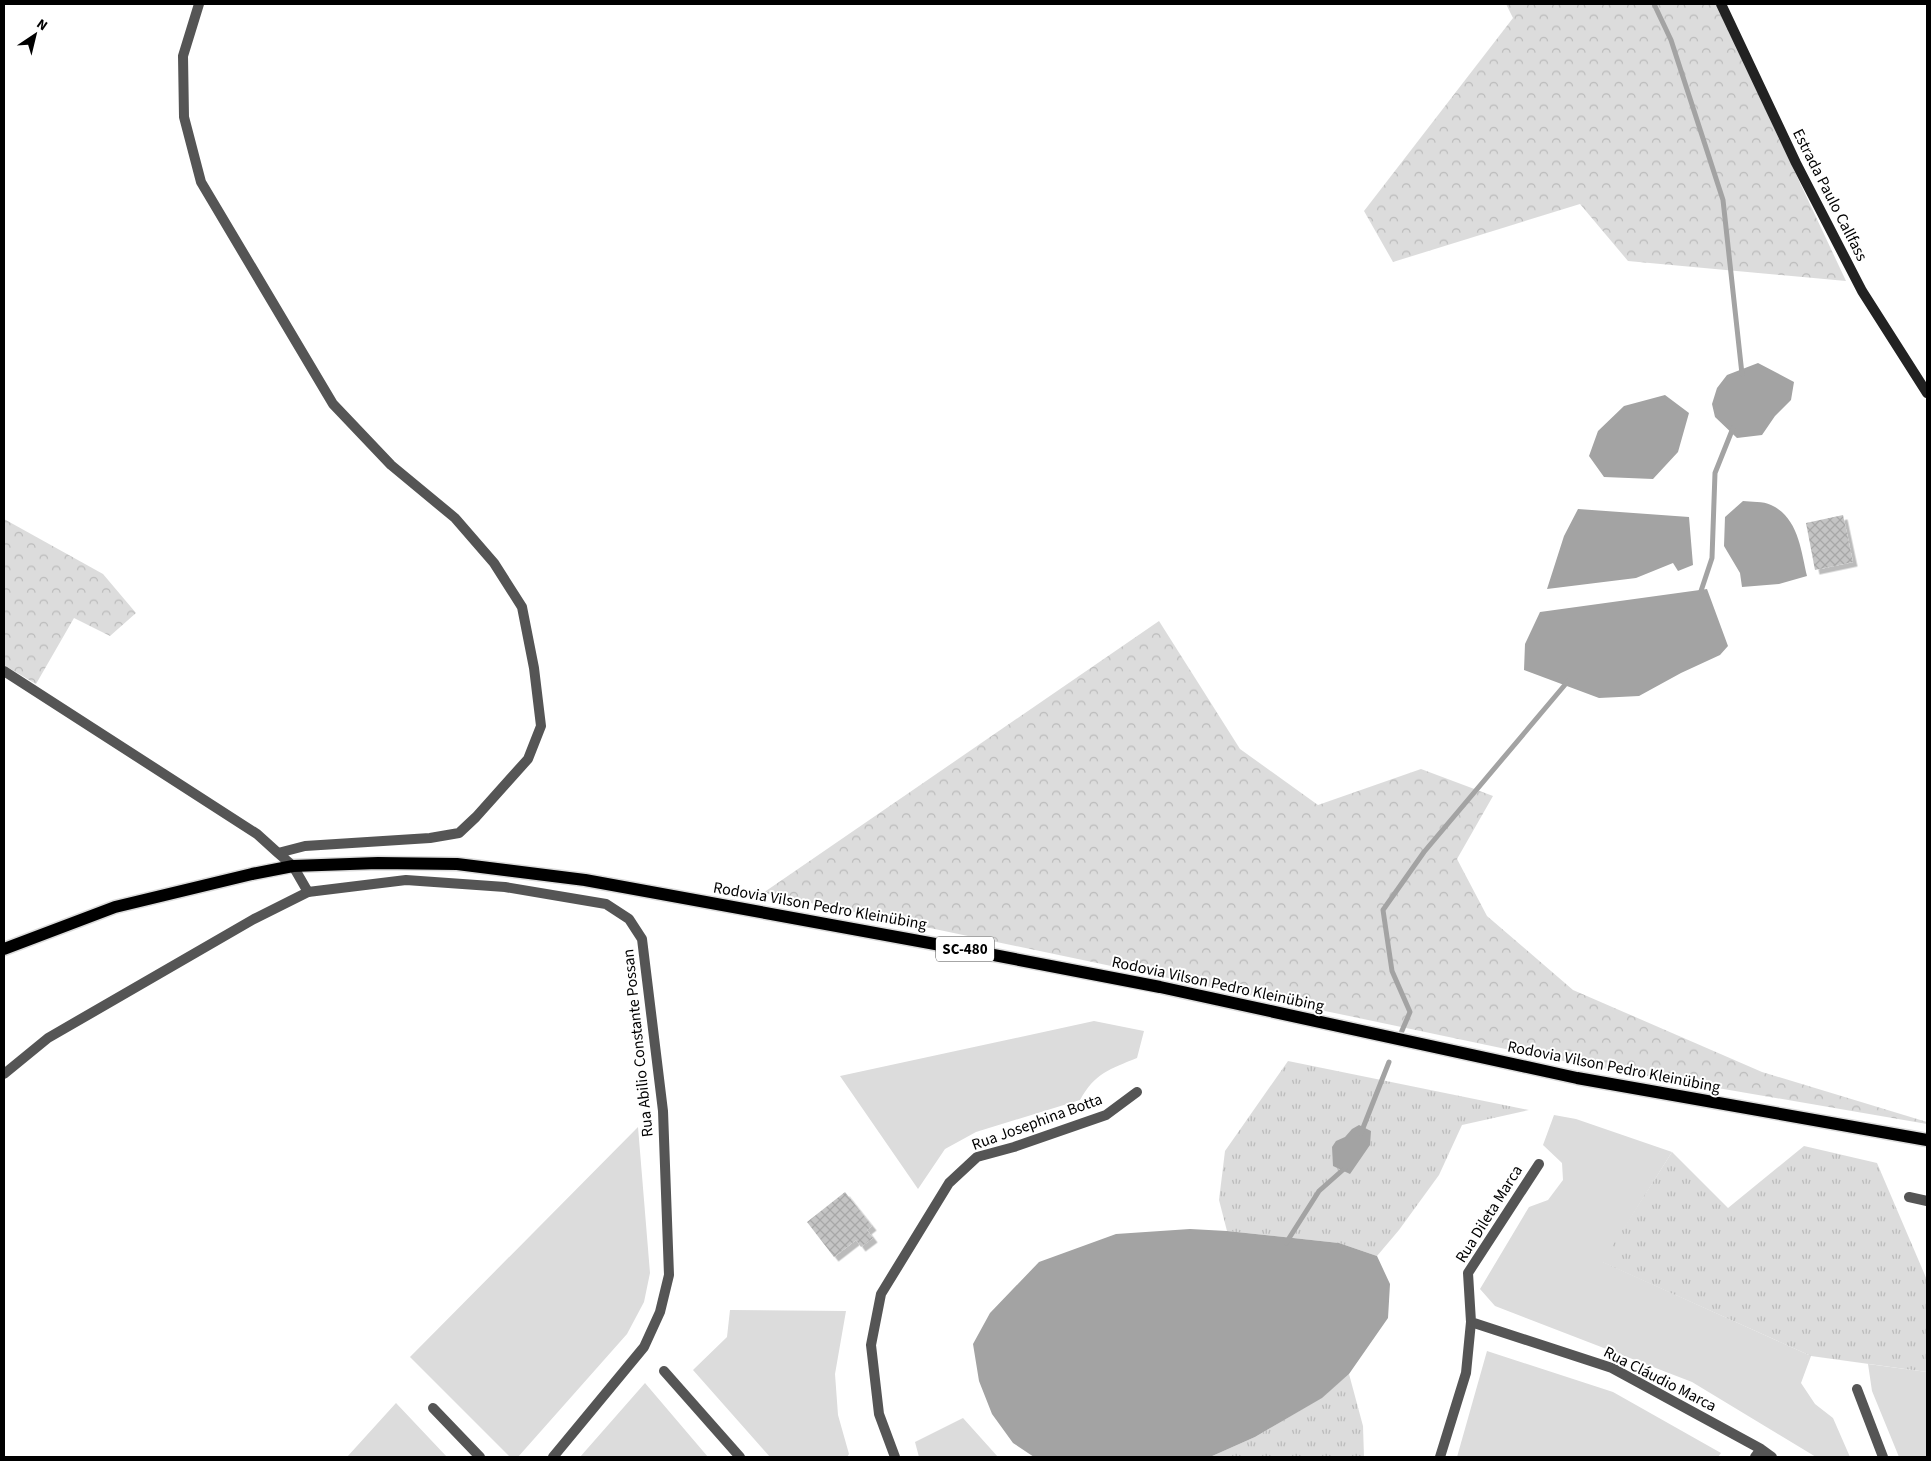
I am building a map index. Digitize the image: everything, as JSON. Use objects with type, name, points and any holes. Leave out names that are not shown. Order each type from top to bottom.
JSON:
[{"type":"main road","name":"Rodovia Vilson Pedro Kleinübing","points":[[4,949],[115,907],[292,866],[378,863],[457,864],[585,880],[957,948],[1160,987],[1577,1078],[1927,1140]]},
{"type":"street","points":[[200,4],[183,56],[184,117],[201,182],[334,404],[391,465],[455,518],[494,563],[522,607],[534,668],[541,726],[528,759],[476,817],[459,833],[430,838],[306,846],[278,853]]},
{"type":"street","name":"Estrada Paulo Callfass","points":[[1721,4],[1796,163],[1862,291],[1927,393]]},
{"type":"street","points":[[4,671],[257,834],[292,866],[308,892]]},
{"type":"street","name":"Rua Abilio Constante Possan","points":[[4,1074],[48,1038],[254,919],[308,892],[406,880],[505,887],[606,904],[629,919],[642,939],[663,1111],[669,1275],[660,1312],[644,1347],[553,1457]]},
{"type":"street","name":"Rua Josephina Botta","points":[[895,1457],[879,1414],[871,1345],[872,1336],[881,1294],[949,1183],[977,1157],[1014,1147],[1106,1115],[1137,1092]]},
{"type":"street","name":"Rua Dileta Marca","points":[[1440,1457],[1466,1373],[1471,1322],[1468,1273],[1539,1164]]},
{"type":"street","points":[[1908,1197],[1927,1201]]},
{"type":"street","name":"Rua Cláudio Marca","points":[[1471,1322],[1612,1368],[1758,1453],[1772,1457]]},
{"type":"street","points":[[664,1371],[740,1457]]},
{"type":"street","points":[[1857,1389],[1883,1457]]},
{"type":"street","points":[[433,1408],[480,1457]]},
{"type":"green space","points":[[1506,4],[1716,4],[1846,281],[1628,261],[1580,204],[1393,262],[1364,211],[1513,18]]},
{"type":"green space","points":[[4,519],[103,574],[136,613],[110,636],[74,618],[36,684],[4,665]]},
{"type":"green space","points":[[1159,621],[1240,749],[1318,805],[1421,769],[1493,796],[1457,859],[1487,916],[1573,990],[1762,1072],[1927,1122],[1927,1124],[1573,1063],[763,893]]},
{"type":"green space","points":[[1094,1021],[1144,1031],[1137,1058],[1104,1073],[1091,1084],[1080,1100],[976,1132],[945,1149],[918,1189],[840,1076]]},
{"type":"green space","points":[[1288,1061],[1529,1110],[1462,1125],[1439,1175],[1399,1230],[1377,1256],[1339,1243],[1227,1231],[1219,1200],[1225,1151]]},
{"type":"green space","points":[[1554,1115],[1576,1119],[1672,1152],[1603,1262],[1811,1356],[1801,1383],[1815,1404],[1833,1418],[1850,1457],[1816,1457],[1692,1382],[1495,1306],[1480,1289],[1529,1207],[1548,1200],[1563,1180],[1562,1163],[1543,1145]]},
{"type":"green space","points":[[638,1127],[650,1273],[644,1302],[627,1334],[518,1457],[510,1457],[410,1357]]},
{"type":"green space","points":[[1804,1146],[1877,1163],[1927,1280],[1927,1372],[1811,1356],[1602,1262],[1672,1152],[1728,1208]]},
{"type":"green space","points":[[730,1310],[846,1311],[835,1374],[838,1415],[849,1454],[847,1457],[770,1457],[693,1370],[727,1337]]},
{"type":"green space","points":[[1487,1351],[1613,1392],[1721,1453],[1718,1457],[1457,1457]]},
{"type":"green space","points":[[1868,1364],[1927,1372],[1927,1457],[1899,1457],[1872,1391]]},
{"type":"green space","points":[[1349,1374],[1363,1426],[1364,1457],[1210,1457],[1255,1437],[1321,1398]]},
{"type":"green space","points":[[645,1383],[708,1457],[580,1457]]},
{"type":"green space","points":[[396,1403],[447,1457],[347,1457]]},
{"type":"green space","points":[[963,1418],[998,1457],[919,1457],[915,1442]]},
{"type":"shaded area","points":[[1758,363],[1794,382],[1791,400],[1775,416],[1762,435],[1737,438],[1715,417],[1712,404],[1717,388],[1727,375]]},
{"type":"shaded area","points":[[1665,395],[1689,413],[1678,452],[1653,479],[1604,477],[1589,456],[1598,431],[1624,406]]},
{"type":"shaded area","points":[[1743,501],[1761,502],[1771,505],[1780,510],[1787,518],[1797,535],[1807,576],[1779,584],[1742,587],[1740,573],[1724,546],[1725,517]]},
{"type":"shaded area","points":[[1578,509],[1689,517],[1693,565],[1678,571],[1673,563],[1636,578],[1547,589],[1564,536]]},
{"type":"shaded area","points":[[1707,589],[1728,646],[1720,655],[1681,673],[1639,696],[1599,698],[1524,670],[1525,644],[1540,612]]},
{"type":"shaded area","points":[[1359,1125],[1371,1131],[1370,1145],[1350,1174],[1333,1166],[1332,1147],[1336,1141],[1345,1137],[1352,1129]]},
{"type":"shaded area","points":[[1190,1229],[1339,1243],[1377,1256],[1390,1284],[1388,1318],[1349,1374],[1322,1398],[1255,1437],[1210,1457],[1034,1457],[1013,1443],[992,1414],[979,1381],[973,1344],[990,1313],[1039,1262],[1116,1234]]},
{"type":"building","points":[[1843,515],[1853,562],[1815,570],[1806,523]]},
{"type":"building","points":[[845,1192],[872,1226],[867,1230],[873,1238],[861,1247],[856,1240],[834,1257],[807,1222]]},
{"type":"waterway","points":[[1654,4],[1671,40],[1723,200],[1742,374]]},
{"type":"waterway","points":[[1700,594],[1712,558],[1715,473],[1733,428]]},
{"type":"waterway","points":[[1401,1033],[1410,1012],[1392,971],[1383,910],[1424,852],[1569,680]]},
{"type":"waterway","points":[[1361,1133],[1389,1062]]},
{"type":"waterway","points":[[1286,1243],[1319,1191],[1345,1168]]}]
